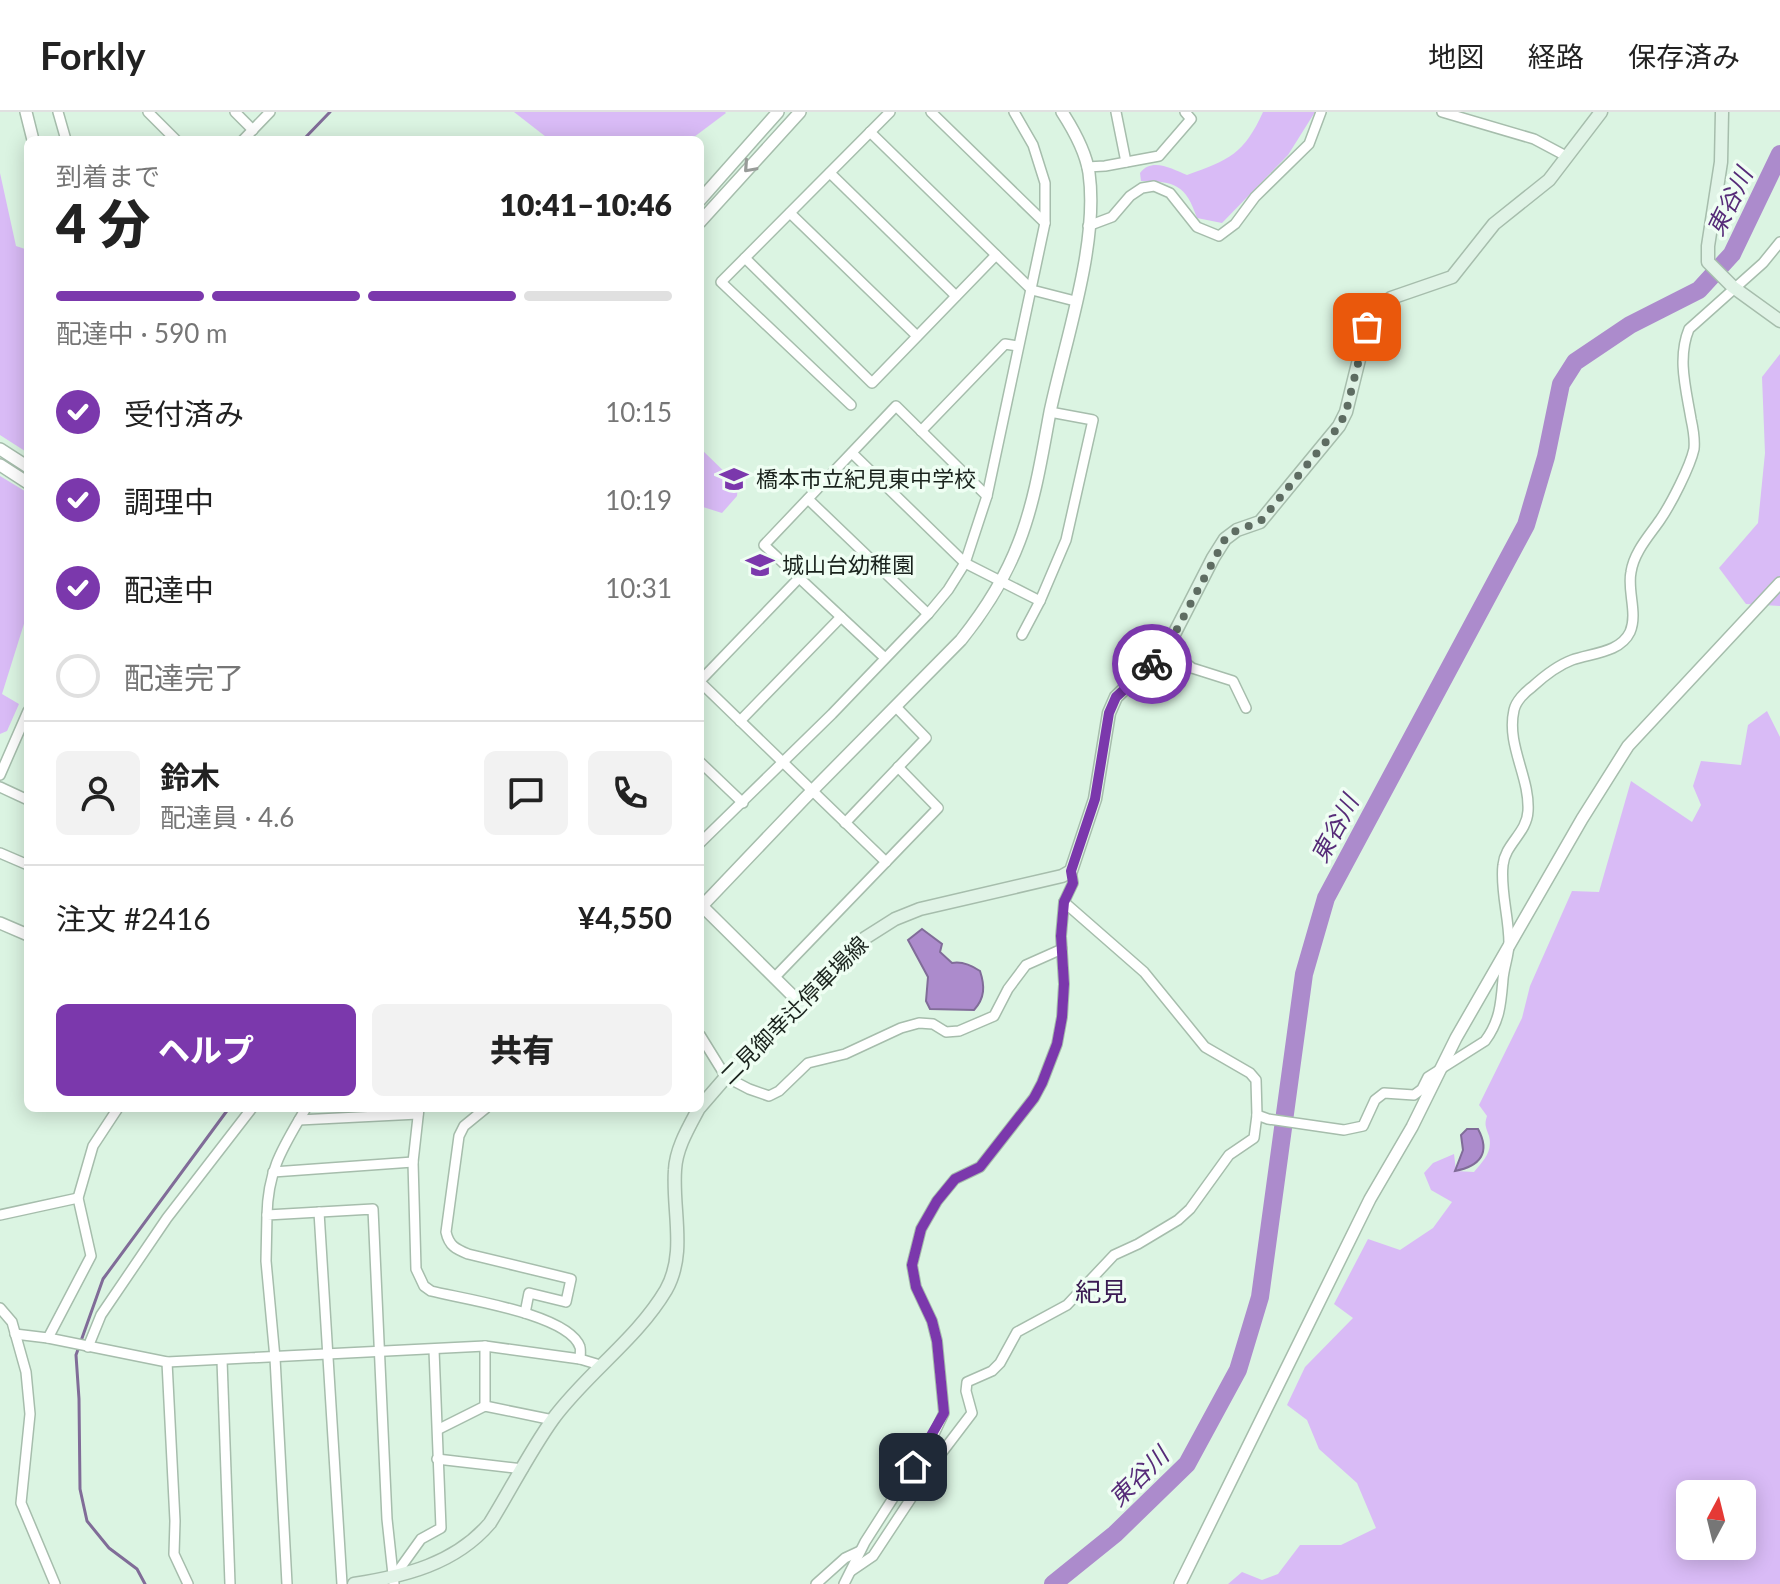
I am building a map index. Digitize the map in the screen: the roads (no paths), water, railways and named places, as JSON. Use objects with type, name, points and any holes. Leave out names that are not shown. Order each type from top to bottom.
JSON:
[{"type":"main road","points":[[1071,871],[1095,799],[1109,713],[1116,697],[1167,648],[1225,539],[1237,530],[1260,522],[1339,426],[1346,412],[1367,327],[1379,308],[1391,298],[1452,277],[1494,224],[1549,180],[1601,112]]},
{"type":"main road","points":[[1722,112],[1721,162],[1708,262],[1733,287],[1780,321]]},
{"type":"main road","name":"二見御幸辻停車場線","points":[[704,1102],[865,938],[895,919],[947,901],[1062,876],[1071,871]]},
{"type":"main road","name":"二見御幸辻停車場線","points":[[354,1584],[394,1581],[438,1563],[477,1538],[490,1523],[553,1420],[600,1365],[641,1325],[666,1289],[674,1271],[678,1239],[675,1169],[682,1142],[697,1112]]},
{"type":"street","points":[[26,112],[32,136]]},
{"type":"street","points":[[58,112],[65,136]]},
{"type":"street","points":[[148,112],[172,136]]},
{"type":"street","points":[[235,112],[253,130]]},
{"type":"street","points":[[247,136],[270,112]]},
{"type":"street","points":[[704,195],[778,112]]},
{"type":"street","points":[[704,218],[800,112]]},
{"type":"street","points":[[851,405],[721,282],[890,112]]},
{"type":"street","points":[[931,112],[1045,223]]},
{"type":"street","points":[[704,839],[928,614],[965,563],[987,496],[1045,223],[1045,183],[1033,145],[1014,112]]},
{"type":"street","points":[[704,903],[961,640],[1002,581],[1020,539],[1075,301],[1090,211],[1087,167],[1062,112]]},
{"type":"street","points":[[1116,112],[1126,162]]},
{"type":"street","points":[[1087,167],[1159,156],[1191,119],[1185,112]]},
{"type":"street","points":[[1088,226],[1112,217],[1130,196],[1142,188],[1154,186],[1170,193],[1197,227],[1219,236],[1235,224],[1255,197],[1309,144],[1321,112]]},
{"type":"street","points":[[1442,112],[1534,139],[1566,156]]},
{"type":"street","points":[[870,132],[1032,290],[1075,301]]},
{"type":"street","points":[[830,173],[956,296]]},
{"type":"street","points":[[790,213],[917,336]]},
{"type":"street","points":[[1257,1115],[1344,1130],[1363,1126],[1375,1100],[1384,1093],[1414,1095],[1422,1089],[1428,1077],[1485,1041],[1491,1032],[1503,1000],[1509,945],[1502,866],[1505,852],[1526,823],[1528,813],[1527,795],[1512,734],[1514,707],[1551,670],[1604,652],[1618,645],[1630,632],[1633,611],[1629,589],[1636,554],[1663,516],[1694,449],[1682,365],[1684,341],[1689,329],[1763,263],[1780,242]]},
{"type":"street","points":[[745,258],[872,383],[996,255]]},
{"type":"street","points":[[921,431],[1005,344],[1018,346]]},
{"type":"street","points":[[885,658],[764,545],[896,406],[987,496]]},
{"type":"street","points":[[1022,635],[1066,540],[1093,420],[1050,412]]},
{"type":"street","points":[[0,449],[24,464]]},
{"type":"street","points":[[852,453],[965,563],[1040,601]]},
{"type":"street","points":[[0,465],[24,480]]},
{"type":"street","points":[[808,499],[928,614]]},
{"type":"street","points":[[704,678],[799,578]]},
{"type":"street","points":[[1180,1584],[1363,1212],[1456,1038],[1582,819],[1628,746],[1780,583]]},
{"type":"street","points":[[740,721],[841,617]]},
{"type":"street","points":[[1167,648],[1192,668],[1233,681],[1246,708]]},
{"type":"street","points":[[704,686],[886,862]]},
{"type":"street","points":[[845,823],[926,738],[896,707]]},
{"type":"street","points":[[0,775],[23,734]]},
{"type":"street","points":[[704,766],[743,803]]},
{"type":"street","points":[[774,978],[938,808],[898,767]]},
{"type":"street","points":[[0,787],[24,798]]},
{"type":"street","points":[[0,853],[24,863]]},
{"type":"street","points":[[844,1584],[860,1551],[944,1413],[937,1341],[932,1321],[916,1287],[912,1265],[921,1229],[937,1201],[955,1179],[980,1167],[1034,1098],[1042,1083],[1057,1044],[1062,1017],[1064,902],[1073,883],[1071,871]]},
{"type":"street","points":[[851,1571],[873,1556],[937,1459],[972,1413],[966,1391],[967,1382],[992,1371],[1000,1363],[1017,1332],[1067,1305],[1114,1255],[1178,1220],[1190,1209],[1229,1155],[1254,1138],[1256,1080],[1250,1073],[1205,1047],[1144,972],[1064,902]]},
{"type":"street","points":[[704,909],[799,1002]]},
{"type":"street","points":[[0,923],[24,933]]},
{"type":"street","points":[[704,1041],[726,1077],[769,1096],[779,1091],[808,1063],[845,1054],[901,1028],[919,1023],[933,1024],[946,1032],[959,1031],[994,1016],[1008,989],[1026,965],[1062,949]]},
{"type":"street","points":[[51,1339],[91,1256],[78,1198],[93,1146],[115,1112]]},
{"type":"street","points":[[86,1347],[101,1315],[150,1242],[249,1112]]},
{"type":"street","points":[[287,1584],[275,1358],[266,1261],[267,1215],[273,1172],[282,1147],[304,1112]]},
{"type":"street","points":[[299,1120],[406,1112]]},
{"type":"street","points":[[419,1112],[413,1162],[416,1269],[424,1286],[431,1291],[552,1321],[580,1347],[580,1359]]},
{"type":"street","points":[[481,1112],[464,1126],[459,1136],[446,1232],[454,1248],[571,1279],[566,1302],[529,1293],[525,1313]]},
{"type":"street","points":[[273,1172],[413,1162]]},
{"type":"street","points":[[0,1215],[78,1198]]},
{"type":"street","points":[[267,1215],[373,1209],[387,1519],[394,1581]]},
{"type":"street","points":[[319,1212],[342,1584]]},
{"type":"street","points":[[0,1308],[12,1322],[26,1372],[30,1414],[21,1503],[55,1584]]},
{"type":"street","points":[[15,1334],[167,1362],[485,1346],[580,1359],[600,1365]]},
{"type":"street","points":[[485,1346],[485,1406]]},
{"type":"street","points":[[394,1581],[421,1539],[441,1528],[434,1350]]},
{"type":"street","points":[[222,1360],[230,1584]]},
{"type":"street","points":[[167,1362],[174,1554],[188,1584]]},
{"type":"street","points":[[439,1429],[485,1406],[553,1420]]},
{"type":"street","points":[[437,1459],[523,1469]]},
{"type":"street","points":[[816,1584],[845,1558],[860,1551]]},
{"type":"waterway","points":[[307,136],[330,112]]},
{"type":"waterway","name":"東谷川","points":[[1053,1584],[1115,1534],[1187,1464],[1238,1370],[1260,1297],[1304,974],[1326,898],[1526,525],[1546,457],[1561,384],[1575,362],[1630,325],[1699,290],[1732,254],[1780,154]]},
{"type":"waterway","points":[[145,1584],[137,1569],[109,1548],[87,1521],[80,1489],[76,1355],[103,1279],[226,1112]]},
{"type":"place","name":"橋本市立紀見東中学校","points":[[734,479]]},
{"type":"place","name":"城山台幼稚園","points":[[760,565]]},
{"type":"district","name":"紀見","points":[[1101,1292]]}]
